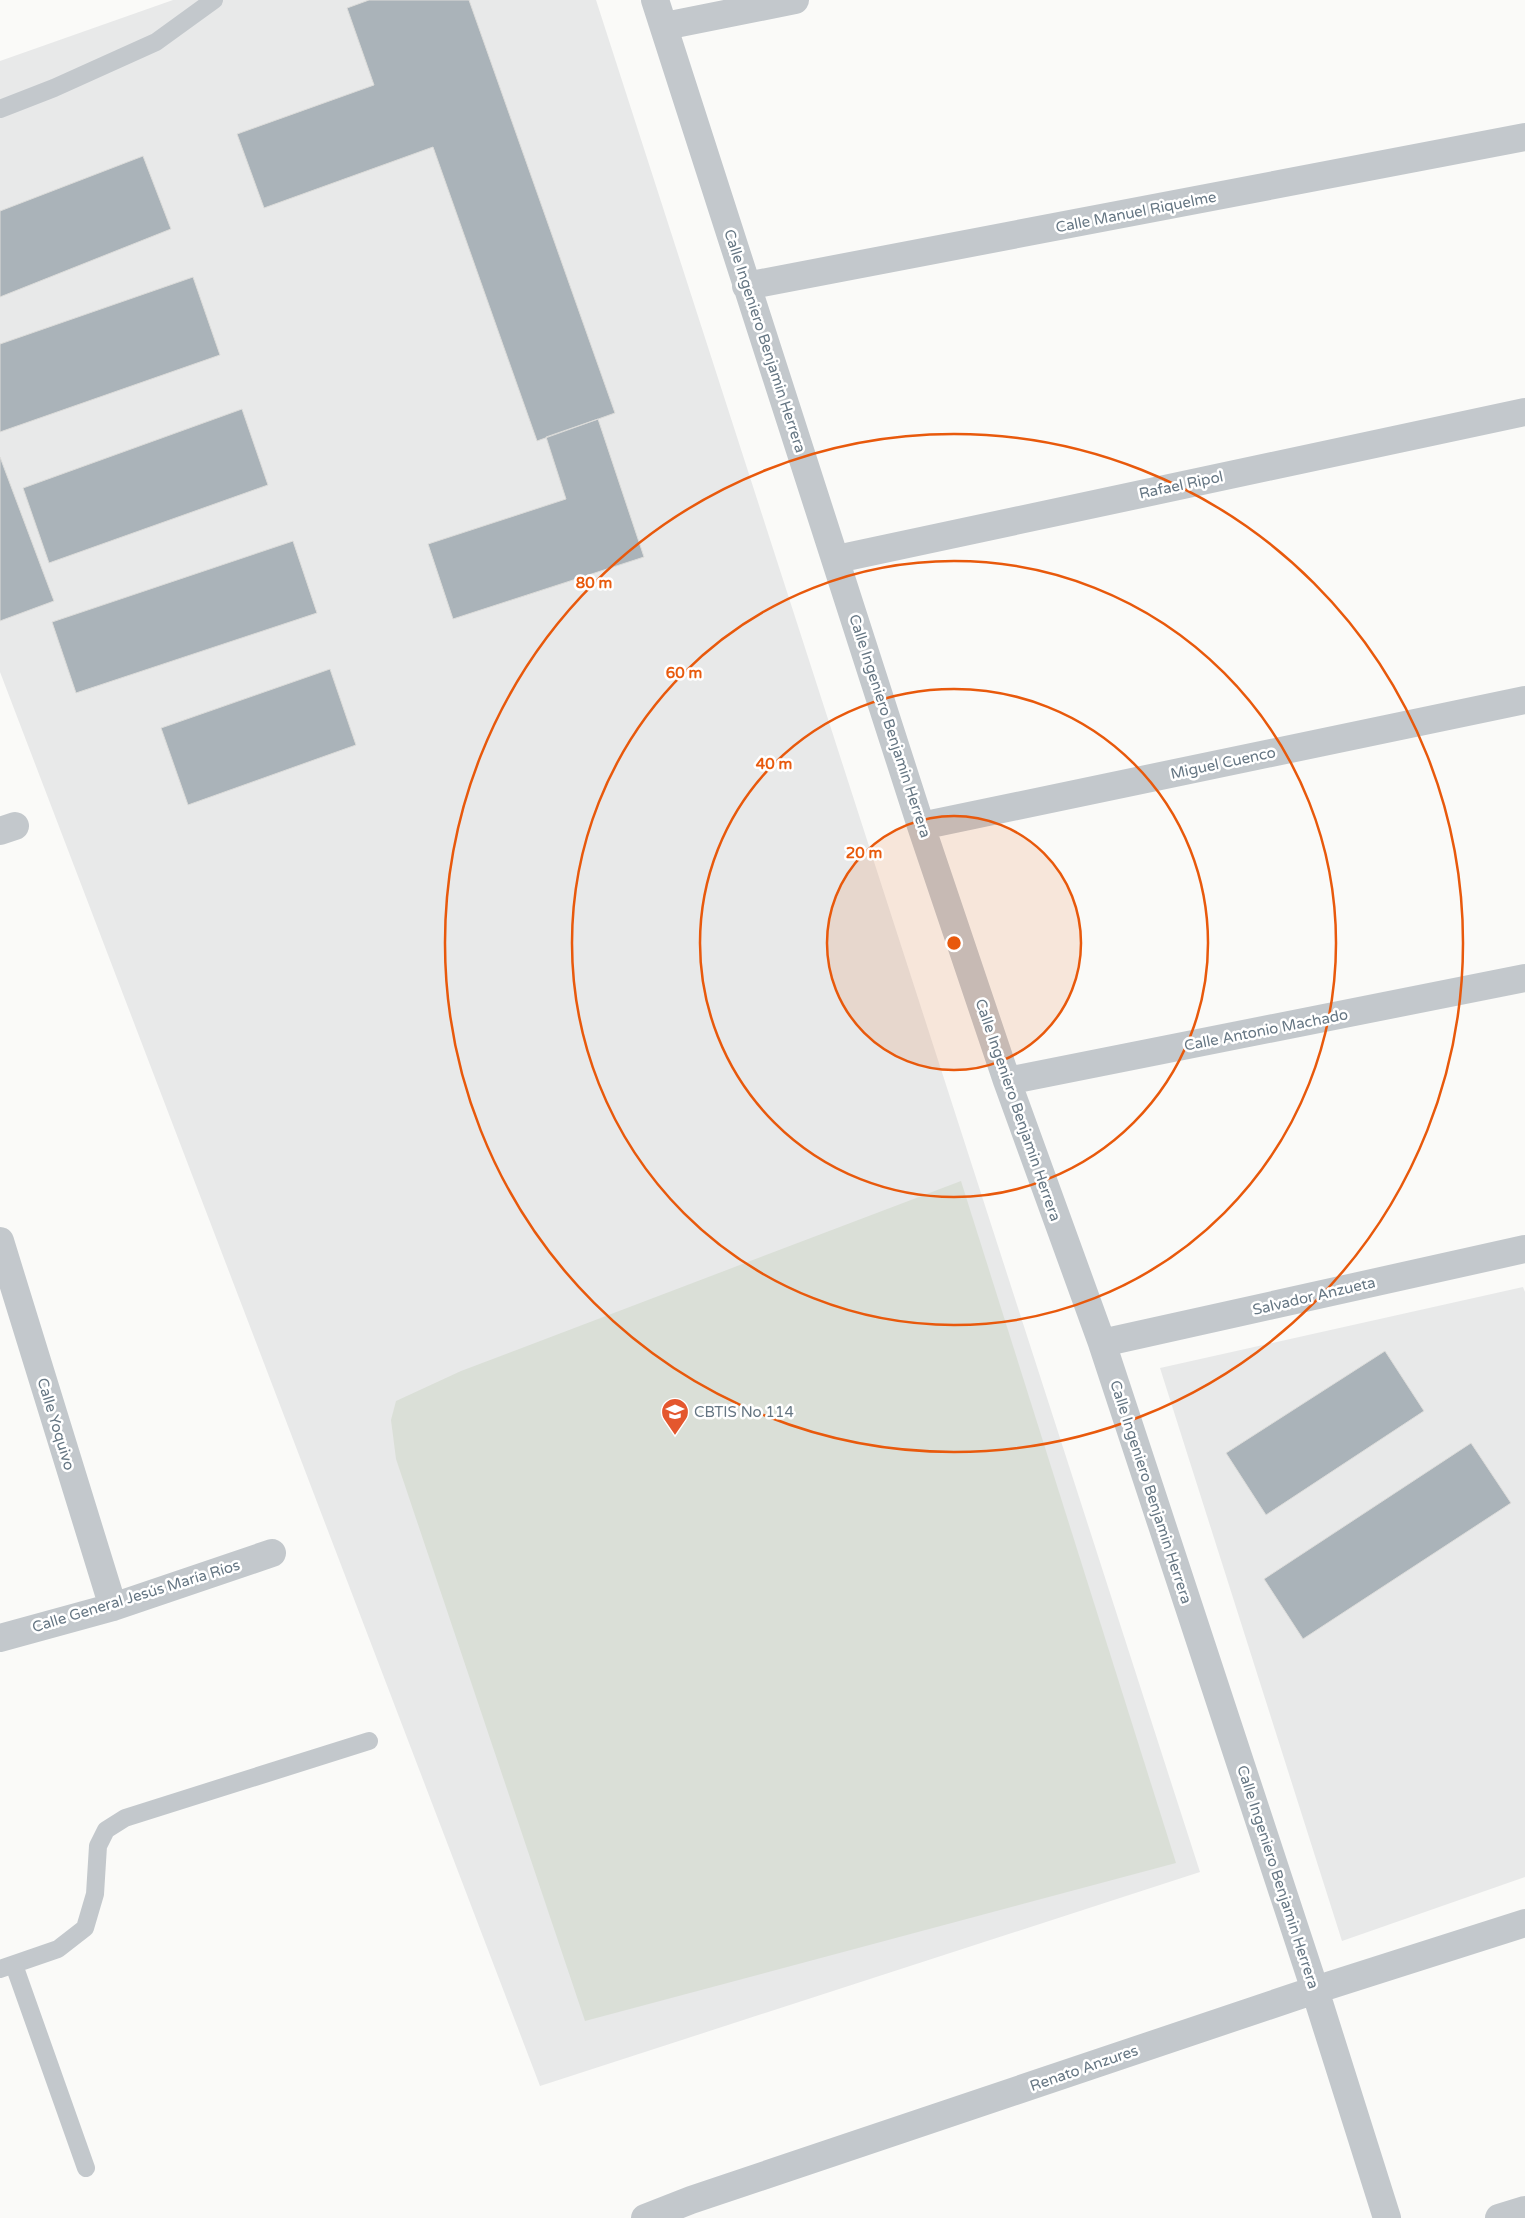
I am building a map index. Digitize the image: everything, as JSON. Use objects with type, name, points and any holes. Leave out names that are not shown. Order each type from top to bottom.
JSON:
[{"type":"street","name":"Calle Ingeniero Benjamin Herrera","points":[[655,0],[665,26],[746,286],[837,559],[922,826],[1007,1081],[1102,1343],[1315,1990],[1387,2218]]},
{"type":"street","points":[[665,26],[795,0]]},
{"type":"street","name":"Calle Manuel Riquelme","points":[[746,286],[1525,137]]},
{"type":"street","name":"Rafael Ripol","points":[[837,559],[1525,412]]},
{"type":"street","name":"Miguel Cuenco","points":[[922,826],[1525,700]]},
{"type":"street","name":"Calle Antonio Machado","points":[[1007,1081],[1525,978]]},
{"type":"street","name":"Calle Yoquivo","points":[[0,1241],[113,1607]]},
{"type":"street","name":"Salvador Anzueta","points":[[1102,1343],[1525,1249]]},
{"type":"street","name":"Calle General Jesús María Ríos","points":[[0,1638],[113,1607],[272,1553]]},
{"type":"street","name":"Renato Anzures","points":[[644,2218],[694,2209],[1315,1990],[1525,1923]]},
{"type":"street","points":[[1499,2218],[1525,2210]]},
{"type":"lane","points":[[0,109],[54,88],[156,42],[214,0]]},
{"type":"lane","points":[[86,2168],[7,1967],[58,1949],[85,1928],[95,1894],[98,1846],[106,1830],[112,1826],[125,1818],[369,1741]]},
{"type":"shaded area","name":"CBTIS No 114","points":[[173,0],[596,0],[1200,1872],[540,2086],[0,672],[0,61]]},
{"type":"shaded area","points":[[961,1181],[1176,1863],[585,2021],[396,1459],[391,1420],[396,1401],[461,1371]]},
{"type":"shaded area","points":[[1523,1287],[1525,1292],[1525,1877],[1342,1941],[1160,1368]]},
{"type":"building","points":[[369,0],[469,0],[615,413],[537,441],[433,147],[264,208],[237,134],[374,85],[347,8]]},
{"type":"building","points":[[143,156],[171,229],[0,297],[0,211]]},
{"type":"building","points":[[193,277],[220,355],[0,432],[0,344]]},
{"type":"building","points":[[242,409],[268,485],[49,563],[23,488]]},
{"type":"building","points":[[598,419],[644,557],[453,619],[428,544],[566,499],[546,437]]},
{"type":"building","points":[[0,457],[54,601],[0,621]]},
{"type":"building","points":[[293,541],[317,613],[76,693],[52,622]]},
{"type":"building","points":[[330,669],[356,745],[188,805],[161,728]]},
{"type":"building","points":[[1385,1351],[1424,1411],[1266,1515],[1226,1453]]},
{"type":"building","points":[[1471,1443],[1511,1503],[1303,1639],[1264,1579]]},
{"type":"place","name":"CBTIS No 114","points":[[675,1436]]}]
